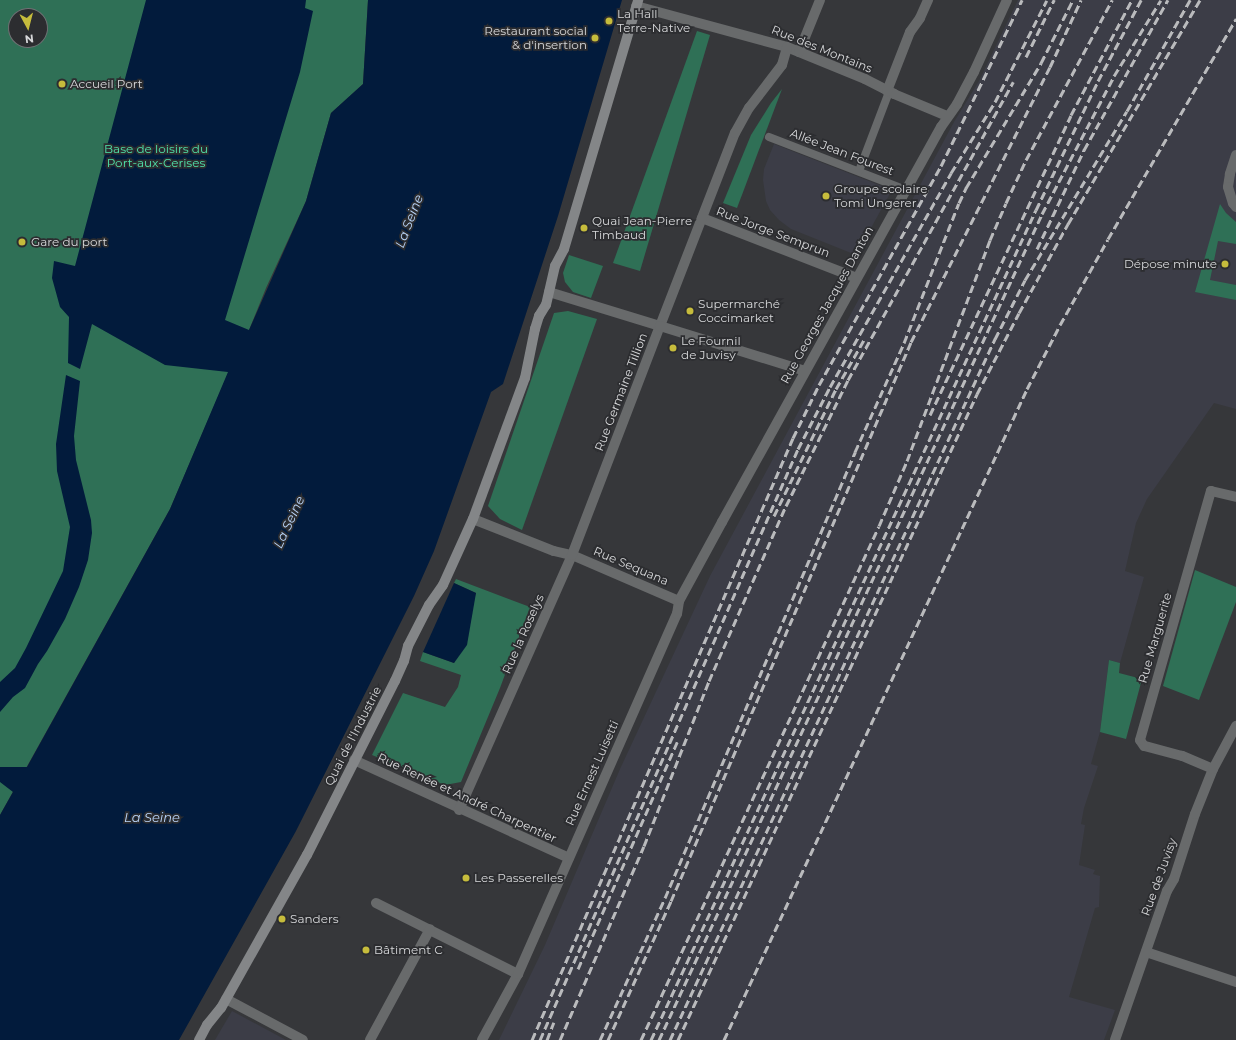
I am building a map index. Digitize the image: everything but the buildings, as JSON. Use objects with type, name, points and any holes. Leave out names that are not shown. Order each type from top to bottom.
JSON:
[{"type":"main road","points":[[549,292],[555,266],[564,249],[637,3]]},
{"type":"main road","name":"Quai de l'Industrie","points":[[199,1040],[226,999],[307,855],[354,760],[396,681],[408,646],[428,605],[441,589],[473,519],[506,432],[525,378],[535,329],[539,316],[546,305],[549,292]]},
{"type":"street","points":[[800,52],[820,0]]},
{"type":"street","points":[[858,171],[910,32],[920,18],[928,0]]},
{"type":"street","name":"Rue Georges Jacques Danton","points":[[725,516],[947,116],[956,104],[974,72],[1007,0]]},
{"type":"street","name":"Rue des Montains","points":[[637,3],[787,47],[865,79],[888,92],[947,116]]},
{"type":"street","name":"Rue Germaine Tillion","points":[[606,468],[735,133],[749,108],[782,65],[787,47]]},
{"type":"street","name":"Allée Jean Fourest","points":[[770,137],[906,190]]},
{"type":"street","points":[[1236,155],[1230,174],[1228,187],[1236,208]]},
{"type":"street","name":"Rue Jorge Semprun","points":[[702,218],[857,278]]},
{"type":"street","points":[[549,292],[805,371]]},
{"type":"street","name":"Rue la Roselys","points":[[459,810],[572,555],[606,468]]},
{"type":"street","name":"Rue Marguerite","points":[[1213,770],[1182,756],[1144,746],[1140,740],[1210,491],[1236,497]]},
{"type":"street","name":"Rue Ernest Luisetti","points":[[482,1040],[518,974],[677,614],[680,601],[725,516]]},
{"type":"street","name":"Rue Sequana","points":[[473,519],[554,550],[572,555],[680,601]]},
{"type":"street","name":"Rue de Juvisy","points":[[1115,1040],[1213,770],[1236,726]]},
{"type":"street","name":"Rue Renée et André Charpentier","points":[[354,760],[459,810],[569,858]]},
{"type":"street","points":[[376,902],[518,974]]},
{"type":"street","points":[[370,1040],[430,929]]},
{"type":"street","points":[[1146,952],[1236,982]]},
{"type":"street","points":[[226,999],[303,1040]]},
{"type":"shaded area","points":[[1018,0],[1236,0],[1236,409],[1214,403],[1147,499],[1136,523],[1125,571],[1144,577],[1120,663],[1109,660],[1100,732],[1091,764],[1098,766],[1084,808],[1081,824],[1085,825],[1079,865],[1095,870],[1093,874],[1100,876],[1099,907],[1095,908],[1069,997],[1115,1010],[1104,1040],[499,1040],[545,945],[620,769],[710,576],[954,122],[979,81]]},
{"type":"shaded area","name":"Groupe scolaire Tomi Ungerer","points":[[774,144],[892,190],[856,255],[791,229],[779,220],[770,210],[766,201],[763,180],[764,169]]},
{"type":"shaded area","points":[[232,1011],[286,1040],[215,1040]]},
{"type":"green space","name":"Base de loisirs du Port-aux-Cerises","points":[[0,0],[368,0],[363,84],[331,113],[306,201],[266,288],[249,330],[229,371],[170,509],[0,815]]},
{"type":"green space","points":[[697,31],[710,35],[640,271],[613,263]]},
{"type":"green space","points":[[782,89],[737,208],[723,203],[751,135],[771,103]]},
{"type":"green space","points":[[1220,204],[1226,213],[1236,222],[1236,244],[1218,241],[1210,280],[1236,285],[1236,300],[1195,292]]},
{"type":"green space","points":[[569,255],[603,266],[591,298],[573,292],[565,282],[563,273]]},
{"type":"green space","points":[[568,311],[597,319],[522,530],[500,519],[488,506],[554,313]]},
{"type":"green space","points":[[1195,570],[1236,587],[1236,602],[1199,700],[1163,686]]},
{"type":"green space","points":[[456,579],[530,607],[500,688],[461,782],[445,785],[372,755],[403,693],[445,707],[458,687],[461,675],[420,661],[423,652],[454,663],[476,593],[454,583]]},
{"type":"green space","points":[[1109,660],[1120,663],[1119,673],[1142,679],[1126,739],[1100,732]]},
{"type":"water","name":"La Seine","points":[[146,0],[306,0],[305,8],[313,11],[300,72],[225,320],[249,330],[306,201],[331,113],[363,84],[368,0],[622,0],[558,216],[503,384],[491,392],[434,551],[414,596],[296,831],[179,1040],[0,1040],[0,815],[13,792],[0,782],[0,767],[27,767],[170,509],[228,372],[165,365],[92,324],[80,369],[68,363],[69,317],[60,307],[52,278],[54,261],[75,266]]},
{"type":"water","points":[[66,375],[80,381],[74,436],[76,460],[91,520],[92,533],[88,560],[79,587],[65,619],[47,651],[25,688],[13,697],[0,712],[0,682],[15,668],[63,571],[70,527],[57,471],[56,444]]},
{"type":"water","points":[[454,583],[476,593],[467,645],[454,663],[423,652]]},
{"type":"railway","points":[[532,1040],[793,438],[819,385],[941,166],[1022,0]]},
{"type":"railway","points":[[540,1040],[798,449],[830,387],[951,173],[995,102],[1047,0]]},
{"type":"railway","points":[[1026,57],[1054,0]]},
{"type":"railway","points":[[600,1040],[665,898],[855,452],[904,343],[959,203],[966,188],[1041,63],[1073,0]]},
{"type":"railway","points":[[608,1040],[671,901],[911,342],[1050,67],[1081,0]]},
{"type":"railway","points":[[641,1040],[879,526],[907,461],[990,240],[1006,203],[1026,160],[1112,0]]},
{"type":"railway","points":[[930,415],[1071,115],[1132,0]]},
{"type":"railway","points":[[651,1040],[1036,210],[1098,81],[1141,0]]},
{"type":"railway","points":[[659,1040],[1042,214],[1114,76],[1161,0]]},
{"type":"railway","points":[[1037,249],[1084,150],[1168,0]]},
{"type":"railway","points":[[670,1040],[995,339],[1025,280],[1127,111],[1190,0]]},
{"type":"railway","points":[[678,1040],[977,394],[1068,224],[1200,0]]},
{"type":"railway","points":[[724,1040],[1027,389],[1060,325],[1108,239],[1236,19]]},
{"type":"railway","points":[[560,1040],[644,846],[709,681],[786,506],[848,380],[1013,82]]},
{"type":"railway","points":[[774,516],[836,389],[864,340]]},
{"type":"railway","points":[[578,969],[677,742]]},
{"type":"railway","points":[[547,1040],[554,1022]]},
{"type":"place","name":"La Hall Terre-Native","points":[[609,21]]},
{"type":"place","name":"Restaurant social & d'insertion","points":[[595,38]]},
{"type":"place","name":"Accueil Port","points":[[62,84]]},
{"type":"place","name":"Groupe scolaire Tomi Ungerer","points":[[826,196]]},
{"type":"place","name":"Quai Jean-Pierre Timbaud","points":[[584,228]]},
{"type":"place","name":"Gare du port","points":[[22,242]]},
{"type":"place","name":"Dépose minute","points":[[1225,264]]},
{"type":"place","name":"Supermarché Coccimarket","points":[[690,311]]},
{"type":"place","name":"Le Fournil de Juvisy","points":[[673,348]]},
{"type":"place","name":"Les Passerelles","points":[[466,878]]},
{"type":"place","name":"Sanders","points":[[282,919]]},
{"type":"place","name":"Bâtiment C","points":[[366,950]]}]
